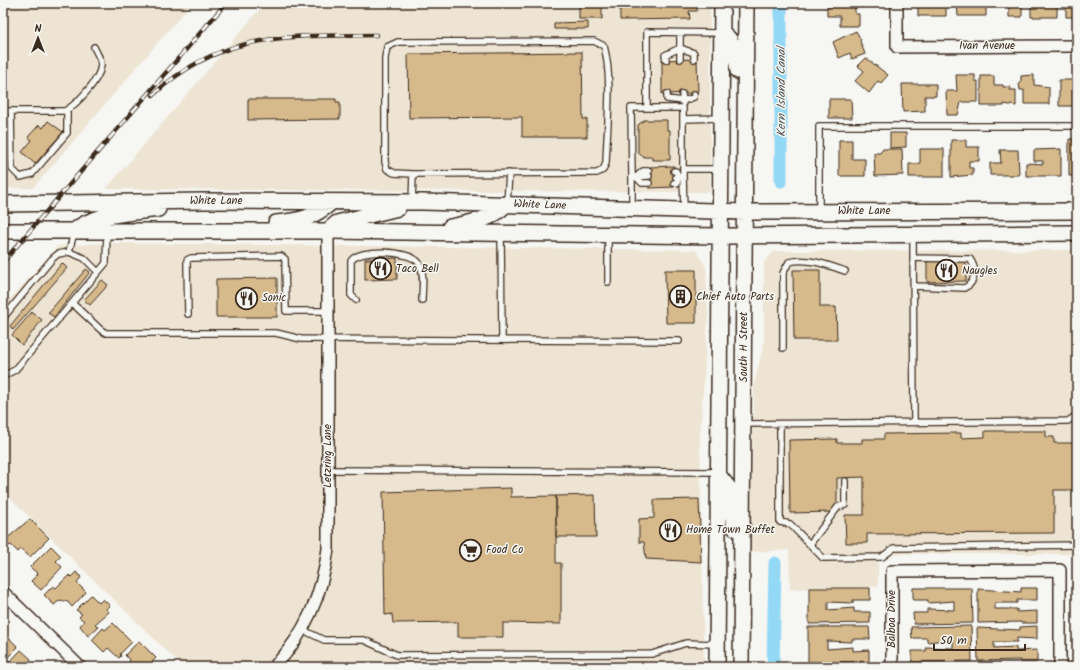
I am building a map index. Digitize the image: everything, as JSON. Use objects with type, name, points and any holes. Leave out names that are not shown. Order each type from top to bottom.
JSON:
[{"type":"main road","points":[[717,667],[722,3]]},
{"type":"main road","name":"South H Street","points":[[741,667],[746,3]]},
{"type":"main road","points":[[722,33],[729,36],[735,49],[745,111]]},
{"type":"main road","points":[[74,231],[83,224],[94,219],[204,201]]},
{"type":"main road","name":"White Lane","points":[[3,204],[204,201],[417,202],[632,207],[745,212],[1077,211]]},
{"type":"main road","points":[[206,232],[302,220],[318,214],[332,202]]},
{"type":"main road","points":[[328,231],[337,223],[417,202]]},
{"type":"main road","points":[[426,232],[485,219],[497,214],[506,204]]},
{"type":"main road","points":[[3,231],[328,231],[721,236],[1077,233]]},
{"type":"main road","points":[[719,474],[728,487],[742,571]]},
{"type":"street","name":"Ivan Avenue","points":[[897,3],[897,47],[1077,46]]},
{"type":"street","name":"Letzring Lane","points":[[274,667],[286,654],[303,630],[320,593],[328,550],[328,231]]},
{"type":"street","name":"Balboa Drive","points":[[892,667],[892,571],[1060,570],[1060,667]]},
{"type":"street","points":[[3,592],[76,666]]},
{"type":"lane","points":[[647,108],[647,32],[722,33]]},
{"type":"lane","points":[[680,33],[680,59]]},
{"type":"lane","points":[[594,41],[604,46],[607,57],[607,98],[606,163],[603,170],[597,173],[413,174],[394,173],[387,169],[385,162],[385,58],[387,47],[398,42],[594,41]]},
{"type":"lane","points":[[3,111],[67,110],[72,107],[98,77],[101,63],[94,47]]},
{"type":"lane","points":[[666,60],[665,55],[680,48],[694,54],[694,59]]},
{"type":"lane","points":[[666,94],[666,99],[683,101],[694,98],[694,94]]},
{"type":"lane","points":[[682,94],[684,119],[683,169],[677,177],[684,209]]},
{"type":"lane","points":[[632,207],[634,177],[631,108],[683,108]]},
{"type":"lane","points":[[11,111],[12,169],[20,177],[32,174],[67,133],[67,110]]},
{"type":"lane","points":[[684,119],[722,118]]},
{"type":"lane","points":[[819,211],[819,126],[1077,126]]},
{"type":"lane","points":[[683,169],[721,169]]},
{"type":"lane","points":[[642,171],[649,177],[642,182],[634,177],[642,171]]},
{"type":"lane","points":[[506,204],[509,173]]},
{"type":"lane","points":[[413,174],[417,202]]},
{"type":"lane","points":[[70,252],[74,231]]},
{"type":"lane","points":[[3,376],[15,370],[106,263],[107,231]]},
{"type":"lane","points":[[501,233],[502,340]]},
{"type":"lane","points":[[608,235],[608,282]]},
{"type":"lane","points":[[913,235],[914,422]]},
{"type":"lane","points":[[3,318],[52,259],[58,254],[70,252],[84,258],[98,272]]},
{"type":"lane","points":[[356,300],[351,295],[351,262],[354,257],[363,254],[395,253],[409,256],[418,262],[422,273],[422,300]]},
{"type":"lane","points":[[188,314],[187,260],[191,258],[281,256],[285,259],[286,311],[328,311]]},
{"type":"lane","points":[[914,258],[970,259],[973,264],[974,273],[974,280],[970,286],[964,288],[914,286]]},
{"type":"lane","points":[[783,348],[783,273],[789,262],[799,259],[826,264],[845,271]]},
{"type":"lane","points":[[72,303],[106,333],[276,333],[301,339],[679,341]]},
{"type":"lane","points":[[743,424],[1068,421],[1077,415]]},
{"type":"lane","points":[[780,424],[780,522],[790,524],[823,558],[882,557],[894,548],[1077,545]]},
{"type":"lane","points":[[328,470],[719,474]]},
{"type":"lane","points":[[810,544],[838,507],[845,505],[845,481]]},
{"type":"lane","points":[[303,630],[324,640],[364,640],[397,655],[652,654],[686,643],[717,644]]},
{"type":"shaded area","points":[[3,3],[192,3],[33,188],[3,188]]},
{"type":"shaded area","points":[[265,3],[710,3],[710,192],[106,189]]},
{"type":"shaded area","points":[[106,243],[696,250],[706,267],[708,315],[700,437],[704,667],[183,667],[3,491],[3,307],[58,246]]},
{"type":"shaded area","points":[[1077,250],[1077,587],[1074,587],[1074,554],[878,554],[878,587],[790,589],[789,550],[750,552],[754,385],[764,343],[764,262],[775,251]]},
{"type":"building","points":[[579,3],[602,3],[602,19],[579,19]]},
{"type":"building","points":[[631,3],[697,3],[697,11],[689,11],[690,19],[620,20],[620,7],[631,7]]},
{"type":"building","points":[[843,3],[853,3],[855,5],[855,14],[859,14],[859,26],[840,26],[840,16],[827,16],[827,6],[843,6]]},
{"type":"building","points":[[918,3],[946,3],[946,16],[918,16]]},
{"type":"building","points":[[957,3],[986,3],[986,16],[958,16]]},
{"type":"building","points":[[987,3],[1022,3],[1022,17],[1009,17],[1009,5],[987,5]]},
{"type":"building","points":[[1031,3],[1059,3],[1059,6],[1057,6],[1057,17],[1031,17]]},
{"type":"building","points":[[1066,3],[1077,3],[1077,17],[1066,17]]},
{"type":"building","points":[[588,22],[588,29],[554,29],[554,23]]},
{"type":"building","points":[[856,31],[861,40],[860,41],[865,54],[852,59],[850,53],[839,58],[833,42]]},
{"type":"building","points":[[582,52],[583,119],[587,119],[587,137],[522,137],[522,117],[409,118],[408,54]]},
{"type":"building","points":[[866,58],[888,75],[881,83],[878,81],[869,93],[855,81],[864,71],[858,66]]},
{"type":"building","points":[[697,59],[698,93],[662,94],[662,60]]},
{"type":"building","points":[[956,75],[975,75],[975,81],[978,81],[978,102],[961,102],[958,115],[947,115],[946,91],[957,91]]},
{"type":"building","points":[[1034,75],[1034,85],[1049,87],[1049,104],[1024,104],[1024,90],[1020,90],[1019,83],[1021,83],[1021,76]]},
{"type":"building","points":[[1074,75],[1077,75],[1077,106],[1059,106],[1059,80],[1074,80]]},
{"type":"building","points":[[981,76],[994,76],[994,85],[1003,85],[1003,87],[1010,87],[1010,90],[1016,90],[1016,106],[1004,104],[1004,106],[981,106]]},
{"type":"building","points":[[902,84],[936,84],[936,96],[925,96],[925,111],[903,112]]},
{"type":"building","points":[[248,99],[336,99],[336,102],[340,102],[340,119],[248,120]]},
{"type":"building","points":[[829,99],[851,99],[852,118],[829,118]]},
{"type":"building","points":[[644,120],[667,120],[667,130],[670,130],[670,160],[652,160],[652,157],[644,157],[638,153],[638,125]]},
{"type":"building","points":[[48,121],[63,132],[35,164],[22,152],[32,140],[28,137],[39,125],[43,128]]},
{"type":"building","points":[[890,133],[906,133],[906,147],[890,148]]},
{"type":"building","points":[[1069,139],[1077,139],[1077,176],[1069,176]]},
{"type":"building","points":[[839,140],[852,140],[852,159],[865,159],[865,176],[839,176]]},
{"type":"building","points":[[951,140],[966,140],[966,147],[979,147],[979,161],[969,161],[969,168],[973,168],[973,175],[951,177]]},
{"type":"building","points":[[883,149],[902,149],[903,175],[875,176],[874,153],[880,153]]},
{"type":"building","points":[[920,149],[944,149],[944,177],[909,177],[909,164],[920,164]]},
{"type":"building","points":[[1061,149],[1061,176],[1026,176],[1026,163],[1043,164],[1043,161],[1034,161],[1034,150]]},
{"type":"building","points":[[1000,150],[1018,150],[1019,175],[990,175],[990,163],[1001,163]]},
{"type":"building","points":[[674,166],[674,187],[649,188],[649,167]]},
{"type":"building","name":"Taco Bell","points":[[397,258],[397,279],[365,280],[365,259]]},
{"type":"building","name":"Naugles","points":[[927,261],[966,261],[966,281],[927,282]]},
{"type":"building","points":[[62,263],[67,268],[13,330],[10,326]]},
{"type":"building","points":[[86,269],[90,272],[54,317],[48,313]]},
{"type":"building","name":"Chief Auto Parts","points":[[665,270],[696,270],[696,323],[666,323]]},
{"type":"building","points":[[793,270],[820,270],[820,307],[836,307],[837,340],[794,340]]},
{"type":"building","name":"Sonic","points":[[277,278],[277,317],[216,317],[216,279]]},
{"type":"building","points":[[102,280],[108,285],[90,305],[84,300]]},
{"type":"building","points":[[32,312],[42,320],[22,345],[12,335]]},
{"type":"building","points":[[985,431],[1046,431],[1046,437],[1054,437],[1054,443],[1077,443],[1077,490],[1054,490],[1054,533],[867,534],[867,543],[846,543],[845,515],[864,515],[864,477],[837,478],[837,503],[832,512],[790,513],[789,440],[837,439],[837,443],[862,443],[862,439],[884,439],[884,434],[961,433],[961,438],[985,437]]},
{"type":"building","name":"Food Co","points":[[511,488],[511,497],[556,496],[556,563],[561,563],[561,624],[503,623],[503,637],[458,637],[458,622],[393,623],[392,614],[385,615],[383,492]]},
{"type":"building","points":[[3,495],[7,496],[5,524],[3,523]]},
{"type":"building","points":[[595,495],[596,537],[556,537],[556,496]]},
{"type":"building","name":"Home Town Buffet","points":[[699,499],[701,562],[646,559],[644,542],[639,542],[639,519],[654,518],[654,500]]},
{"type":"building","points":[[30,519],[49,538],[30,557],[21,549],[18,552],[4,541]]},
{"type":"building","points":[[51,546],[61,556],[56,561],[62,567],[41,590],[31,581],[38,574],[30,567]]},
{"type":"building","points":[[76,572],[81,577],[77,583],[86,592],[72,607],[68,602],[60,600],[54,605],[44,595],[53,586],[56,588],[69,575],[71,577]]},
{"type":"building","points":[[809,588],[870,588],[870,600],[853,600],[853,603],[828,602],[828,610],[854,608],[854,612],[870,612],[870,623],[809,624]]},
{"type":"building","points":[[913,588],[972,588],[973,623],[914,624],[913,613],[927,613],[927,609],[954,610],[954,601],[928,603],[928,600],[913,600]]},
{"type":"building","points":[[1021,588],[1037,588],[1037,600],[1017,600],[1017,603],[995,603],[995,609],[1017,609],[1017,612],[1037,611],[1037,623],[978,623],[978,589],[1021,592]]},
{"type":"building","points":[[91,595],[99,603],[103,599],[110,606],[106,609],[109,612],[95,624],[98,627],[88,636],[80,626],[84,621],[79,617],[82,614],[76,610]]},
{"type":"building","points":[[113,623],[132,642],[120,654],[121,656],[119,658],[108,648],[104,652],[92,640],[103,628],[105,630]]},
{"type":"building","points":[[971,626],[972,661],[912,662],[912,651],[926,651],[926,647],[953,648],[953,639],[927,642],[927,638],[912,638],[911,627]]},
{"type":"building","points":[[1037,626],[1037,639],[1017,638],[1017,642],[994,642],[994,648],[1016,647],[1016,651],[1037,650],[1037,662],[1021,662],[1021,660],[978,661],[977,628],[1020,630],[1020,627]]},
{"type":"building","points":[[808,627],[869,627],[870,639],[852,639],[852,642],[827,641],[827,649],[853,647],[853,651],[869,650],[869,662],[808,662]]},
{"type":"building","points":[[8,637],[18,647],[3,662],[3,643]]},
{"type":"building","points":[[139,641],[156,658],[147,667],[132,667],[128,663],[130,661],[125,655]]},
{"type":"building","points":[[21,650],[31,659],[25,667],[5,667]]},
{"type":"building","points":[[870,665],[870,667],[809,667],[809,666]]},
{"type":"building","points":[[966,665],[972,667],[912,667],[912,666]]},
{"type":"building","points":[[1019,665],[1036,665],[1036,667],[1019,667]]},
{"type":"waterway","name":"Kern Island Canal","points":[[781,3],[781,181]]},
{"type":"waterway","name":"Kern Island Canal","points":[[773,667],[775,563]]},
{"type":"railway","points":[[3,262],[226,3]]},
{"type":"railway","points":[[153,95],[179,74],[205,59],[231,48],[258,41],[286,38],[377,35]]},
{"type":"place","name":"Taco Bell","points":[[381,269]]},
{"type":"place","name":"Naugles","points":[[946,271]]},
{"type":"place","name":"Chief Auto Parts","points":[[681,297]]},
{"type":"place","name":"Sonic","points":[[247,298]]},
{"type":"place","name":"Home Town Buffet","points":[[670,530]]},
{"type":"place","name":"Food Co","points":[[470,550]]}]
